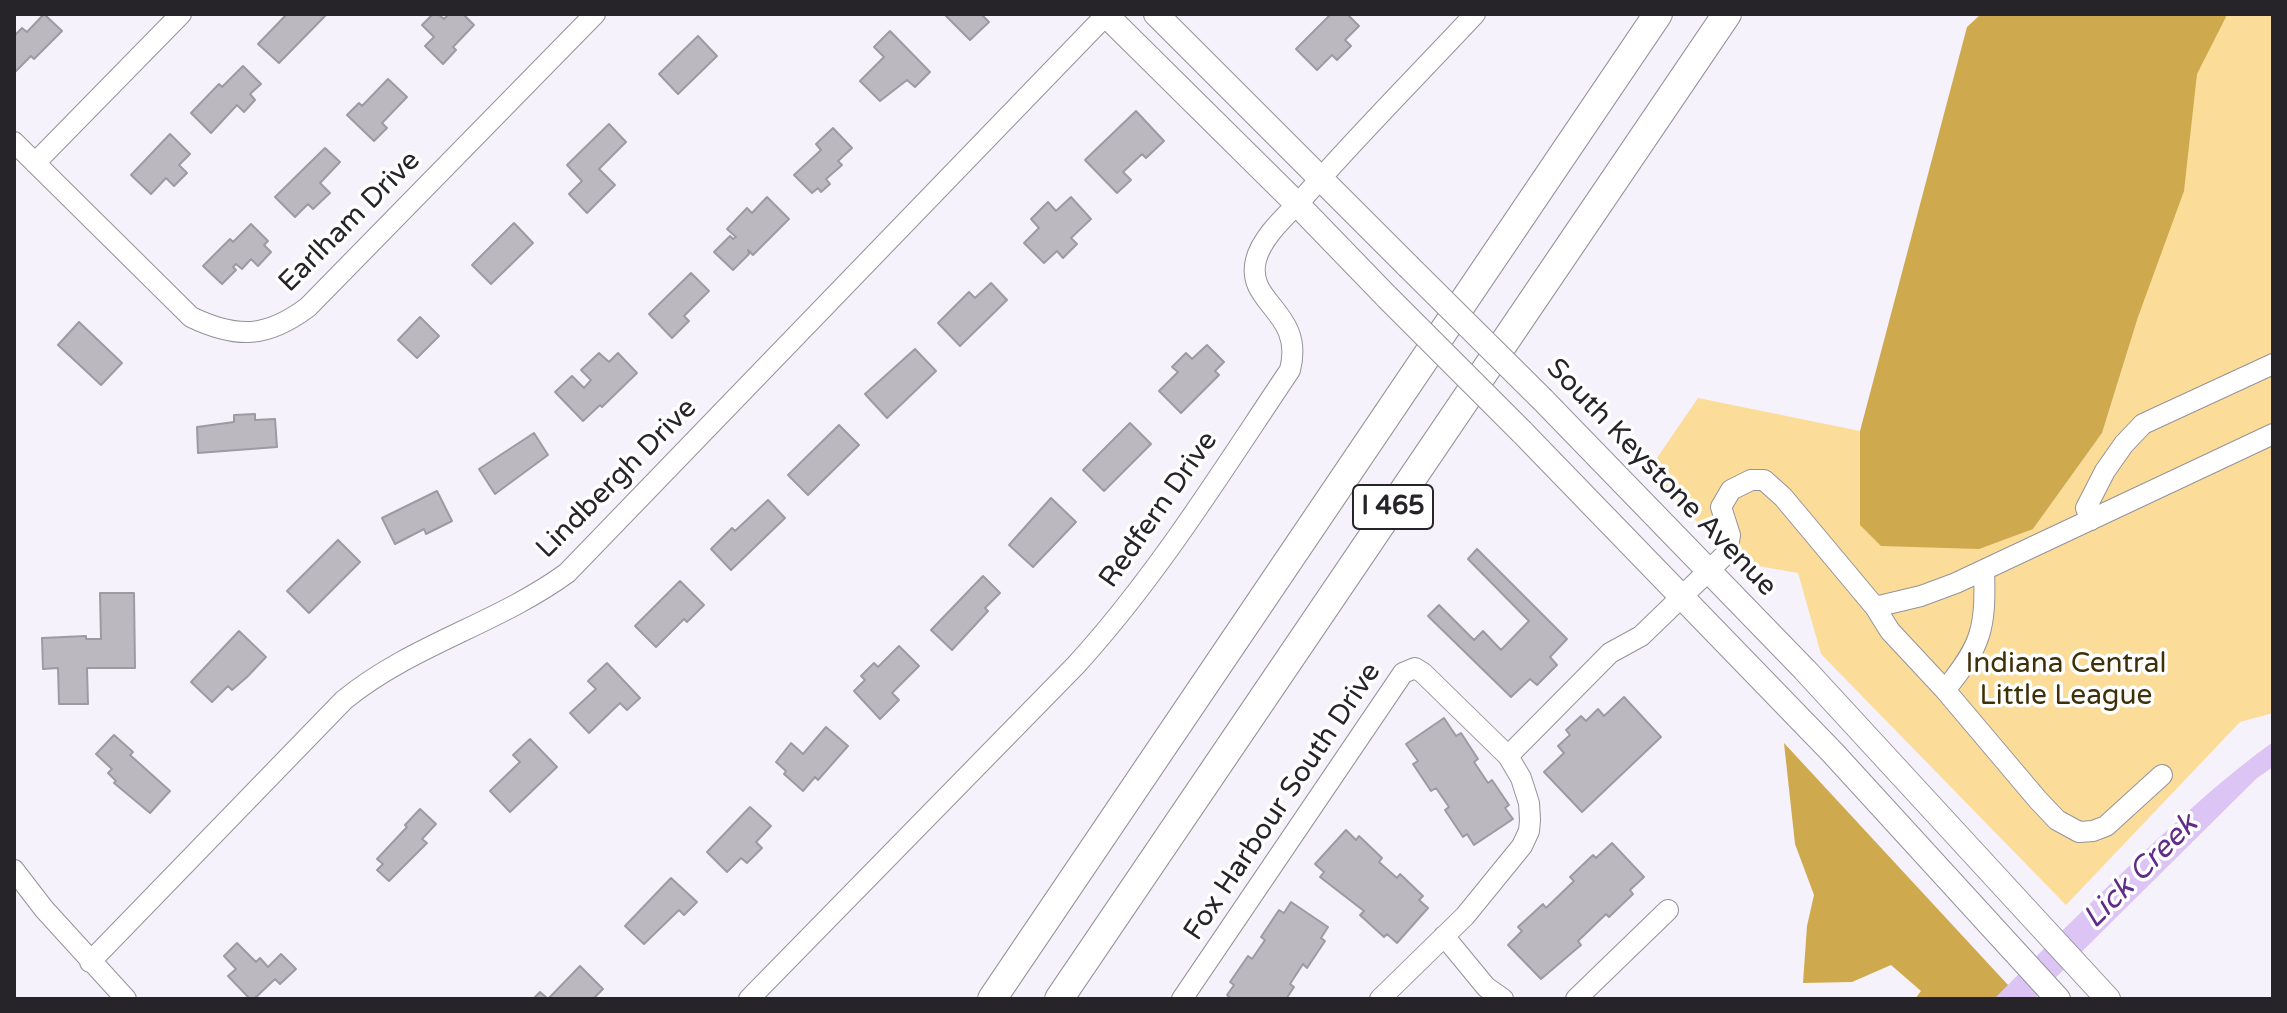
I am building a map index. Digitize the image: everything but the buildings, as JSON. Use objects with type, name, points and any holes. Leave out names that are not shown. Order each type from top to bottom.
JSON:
[{"type":"highway","name":"I 465","points":[[992,999],[1658,14]]},
{"type":"highway","name":"I 465","points":[[1059,999],[1727,14]]},
{"type":"main road","points":[[1106,14],[1683,596],[1833,753],[2058,999]]},
{"type":"main road","name":"South Keystone Avenue","points":[[1156,14],[1710,570],[2108,999]]},
{"type":"street","points":[[35,163],[181,14]]},
{"type":"street","name":"Earlham Drive","points":[[14,142],[191,317],[215,328],[242,333],[260,332],[286,323],[308,307],[595,14]]},
{"type":"street","name":"Lindbergh Drive","points":[[90,962],[310,732],[358,688],[413,654],[531,598],[567,573],[1106,14]]},
{"type":"street","name":"Redfern Drive","points":[[749,999],[1076,665],[1113,624],[1152,573],[1290,370],[1294,354],[1293,337],[1256,281],[1255,261],[1263,244],[1320,178],[1475,14]]},
{"type":"street","points":[[2091,520],[2086,508],[2105,471],[2143,424],[2273,364]]},
{"type":"street","points":[[1875,607],[1921,596],[1984,570],[2273,434]]},
{"type":"street","points":[[1380,999],[1465,916],[1522,846],[1529,831],[1529,803],[1521,778],[1508,756],[1610,653],[1641,636],[1727,553],[1730,535],[1721,507],[1731,490],[1751,480],[1764,480],[1783,497],[1875,607],[1890,631],[2057,820],[2079,832],[2106,826],[2162,775]]},
{"type":"street","points":[[1945,690],[1965,666],[1980,640],[1985,609],[1984,570]]},
{"type":"street","name":"Fox Harbour South Drive","points":[[1182,999],[1406,670],[1415,668],[1423,673],[1508,756]]},
{"type":"street","points":[[14,871],[90,962],[126,999]]},
{"type":"street","points":[[1576,999],[1668,910]]},
{"type":"street","points":[[1444,936],[1486,987],[1503,999]]},
{"type":"green space","name":"Indiana Central Little League","points":[[2225,14],[2273,14],[2273,713],[2240,722],[2066,905],[1821,654],[1798,573],[1736,562],[1648,471],[1698,398],[1860,431],[1860,525],[2033,529],[2102,433],[2138,317],[2197,73]]},
{"type":"shaded area","points":[[1981,14],[2225,14],[2226,17],[2197,74],[2184,191],[2138,317],[2102,433],[2033,529],[1979,549],[1881,546],[1860,525],[1860,431],[1967,27]]},
{"type":"shaded area","points":[[1784,743],[2021,999],[1915,999],[1921,991],[1891,965],[1852,982],[1803,983],[1807,926],[1814,895],[1795,844]]},
{"type":"water","name":"Lick Creek","points":[[2273,742],[2273,767],[2257,778],[2034,999],[1994,999],[2162,835]]}]
